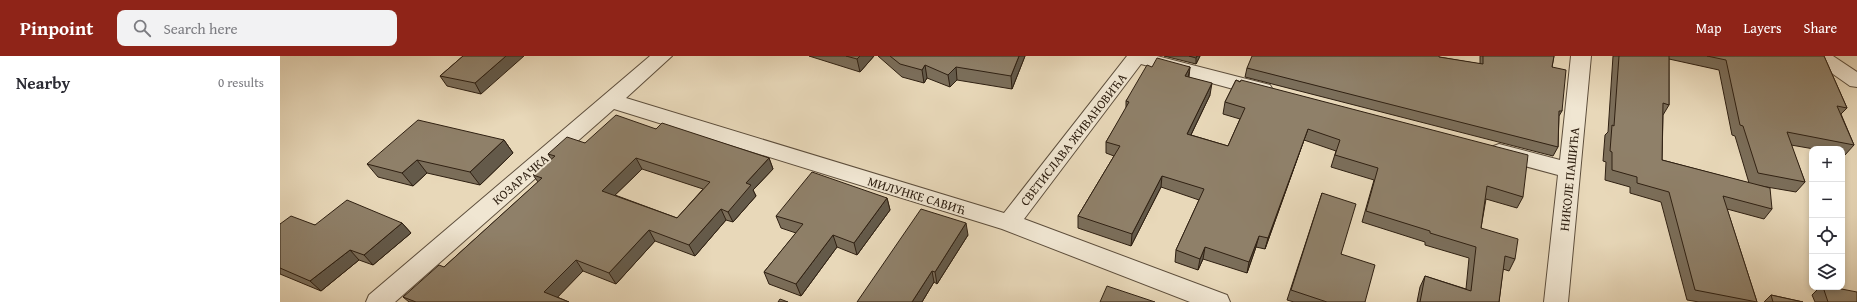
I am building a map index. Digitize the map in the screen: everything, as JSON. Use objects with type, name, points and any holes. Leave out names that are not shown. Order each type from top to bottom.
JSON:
[{"type":"street","name":"КОЗАРАЧКА","points":[[378,302],[662,56]]},
{"type":"street","points":[[1137,56],[1284,95]]},
{"type":"street","name":"СВЕТИСЛАВА ЖИВАНОВИЋА","points":[[1009,223],[1137,56]]},
{"type":"street","name":"НИКОЛЕ ПАШИЋА","points":[[1556,302],[1581,56]]},
{"type":"street","points":[[1820,56],[1857,81]]},
{"type":"street","name":"МИЛУНКЕ САВИЋ","points":[[611,101],[1009,223],[1218,302]]},
{"type":"street","points":[[1484,148],[1570,170]]},
{"type":"building","points":[[463,56],[506,56],[475,83],[440,76]]},
{"type":"building","points":[[846,56],[860,56],[857,59]]},
{"type":"building","points":[[890,56],[1019,56],[1011,76],[956,67],[948,75],[925,65],[922,70],[900,64]]},
{"type":"building","points":[[1252,56],[1439,56],[1483,64],[1483,56],[1554,56],[1552,67],[1566,70],[1562,111],[1559,111],[1558,147],[1247,68]]},
{"type":"building","points":[[1619,56],[1669,56],[1669,105],[1663,103],[1662,160],[1770,188],[1772,209],[1723,196],[1757,302],[1695,290],[1669,192],[1637,183],[1637,177],[1612,170],[1612,152],[1610,151],[1612,125],[1614,126]]},
{"type":"building","points":[[1707,56],[1824,56],[1847,108],[1837,106],[1854,145],[1787,132],[1805,182],[1758,173],[1743,126],[1740,125],[1726,60]]},
{"type":"building","points":[[1157,58],[1190,67],[1185,76],[1212,83],[1187,134],[1228,146],[1245,108],[1225,102],[1236,80],[1240,82],[1241,80],[1528,155],[1523,197],[1487,186],[1481,228],[1518,239],[1515,259],[1505,256],[1499,302],[1420,302],[1425,276],[1471,291],[1476,247],[1366,211],[1378,168],[1335,155],[1340,140],[1308,129],[1268,238],[1259,236],[1249,262],[1205,247],[1200,259],[1176,250],[1204,189],[1162,176],[1132,234],[1078,216],[1120,146],[1106,142],[1129,102],[1126,101],[1147,65],[1152,67]]},
{"type":"building","points":[[616,115],[656,129],[662,123],[769,158],[746,183],[751,185],[728,212],[721,209],[689,245],[649,230],[609,273],[576,260],[544,292],[569,302],[416,302],[403,297],[439,265],[444,267],[542,178],[533,175],[555,156],[548,154],[567,137],[585,143]],"holes":[[[636,158],[710,182],[677,218],[602,191]]]},
{"type":"building","points":[[418,120],[504,140],[470,172],[417,160],[402,173],[367,164]]},
{"type":"building","points":[[812,172],[887,198],[854,243],[833,235],[796,284],[764,272],[803,224],[776,216]]},
{"type":"building","points":[[1322,193],[1356,204],[1341,254],[1375,265],[1365,302],[1327,302],[1291,290]]},
{"type":"building","points":[[347,200],[402,223],[364,255],[350,250],[310,281],[280,268],[280,224],[291,216],[315,225]]},
{"type":"building","points":[[921,209],[966,223],[935,272],[932,271],[912,302],[857,302]]},
{"type":"building","points":[[1107,286],[1155,302],[1100,302]]},
{"type":"building","points":[[1824,290],[1845,290],[1857,292],[1857,302],[1828,302]]},
{"type":"building","points":[[1771,295],[1803,302],[1773,302]]},
{"type":"building","points":[[780,299],[788,302],[778,302]]}]
